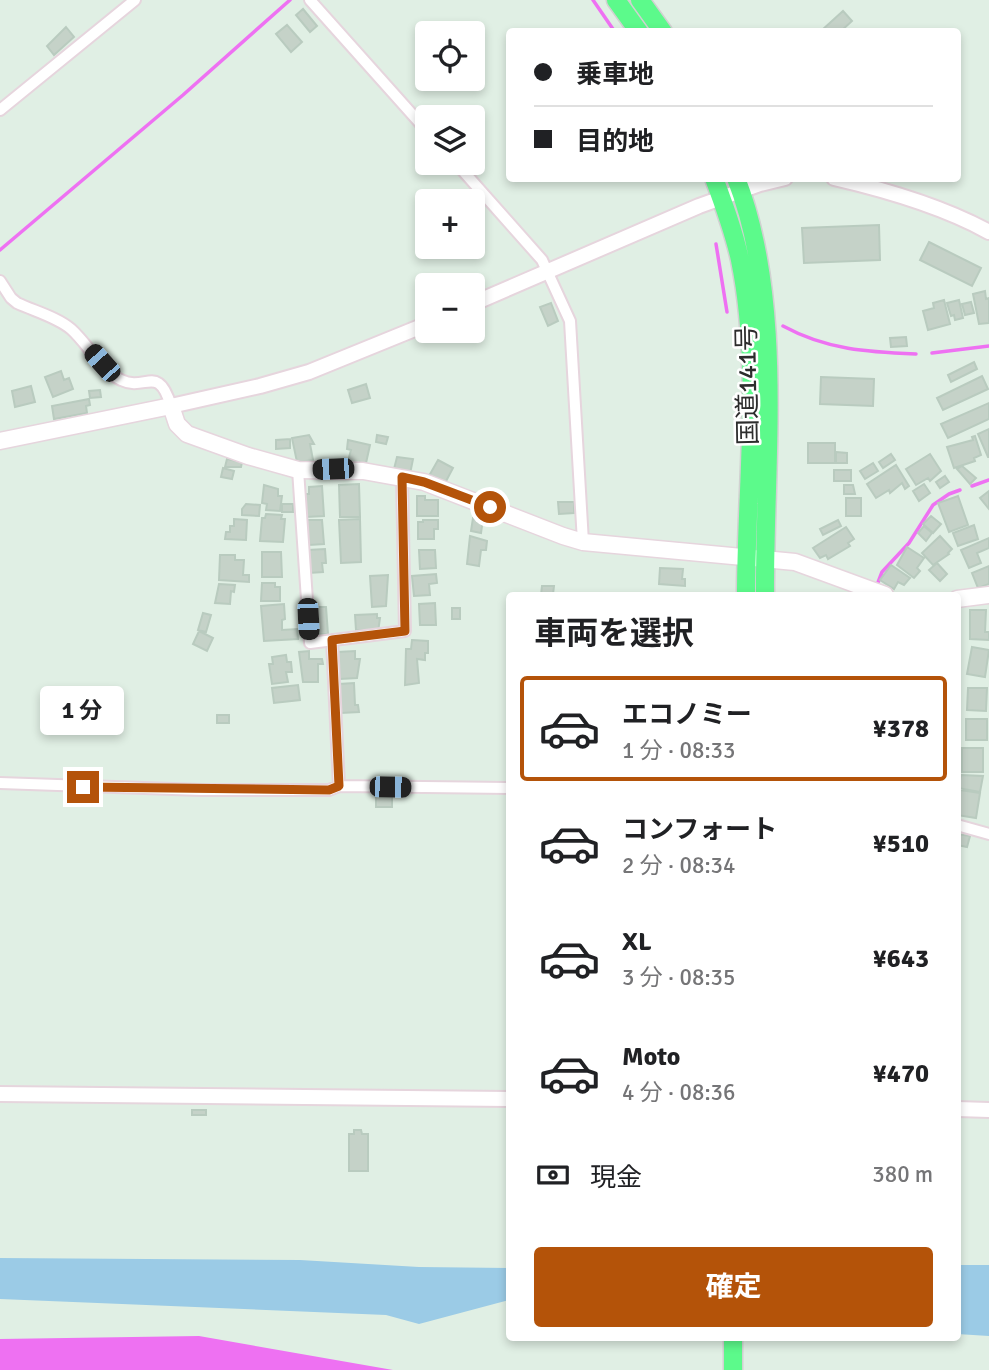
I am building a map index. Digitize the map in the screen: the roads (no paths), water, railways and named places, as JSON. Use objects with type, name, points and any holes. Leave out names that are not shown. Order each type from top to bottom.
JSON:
[{"type":"highway","points":[[616,0],[636,28]]},
{"type":"highway","points":[[640,0],[660,28]]},
{"type":"highway","name":"国道141号","points":[[715,182],[740,260],[746,302],[750,393],[746,592]]},
{"type":"highway","name":"国道141号","points":[[738,185],[756,252],[765,312],[765,592]]},
{"type":"highway","points":[[733,1341],[733,1370]]},
{"type":"main road","points":[[0,441],[172,406],[177,424],[187,434],[248,456],[298,470],[363,471],[402,477],[431,485],[583,542],[746,555],[795,562],[877,592]]},
{"type":"main road","points":[[961,599],[989,595]]},
{"type":"street","points":[[0,110],[135,0]]},
{"type":"street","points":[[310,0],[415,118]]},
{"type":"street","points":[[467,175],[549,270],[572,329],[583,542]]},
{"type":"street","points":[[485,298],[721,197],[738,185],[758,182]]},
{"type":"street","points":[[853,182],[954,215],[989,232]]},
{"type":"street","points":[[0,281],[17,303],[71,329],[115,376],[127,382],[151,380],[159,383],[172,406],[309,372],[415,329]]},
{"type":"street","points":[[298,470],[310,643],[405,631],[402,477]]},
{"type":"street","points":[[332,640],[339,786]]},
{"type":"street","points":[[0,783],[201,790],[329,790],[339,786],[506,788]]},
{"type":"street","points":[[961,826],[989,834]]},
{"type":"street","points":[[0,1094],[506,1099]]},
{"type":"street","points":[[961,1109],[989,1110]]},
{"type":"waterway","points":[[0,250],[290,0]]},
{"type":"waterway","points":[[593,0],[612,28]]},
{"type":"waterway","points":[[716,244],[727,312]]},
{"type":"waterway","points":[[783,326],[832,345],[864,351],[916,354]]},
{"type":"waterway","points":[[932,353],[989,346]]},
{"type":"waterway","points":[[972,486],[989,480]]},
{"type":"waterway","points":[[877,585],[882,572],[909,543],[933,505],[960,490]]}]
